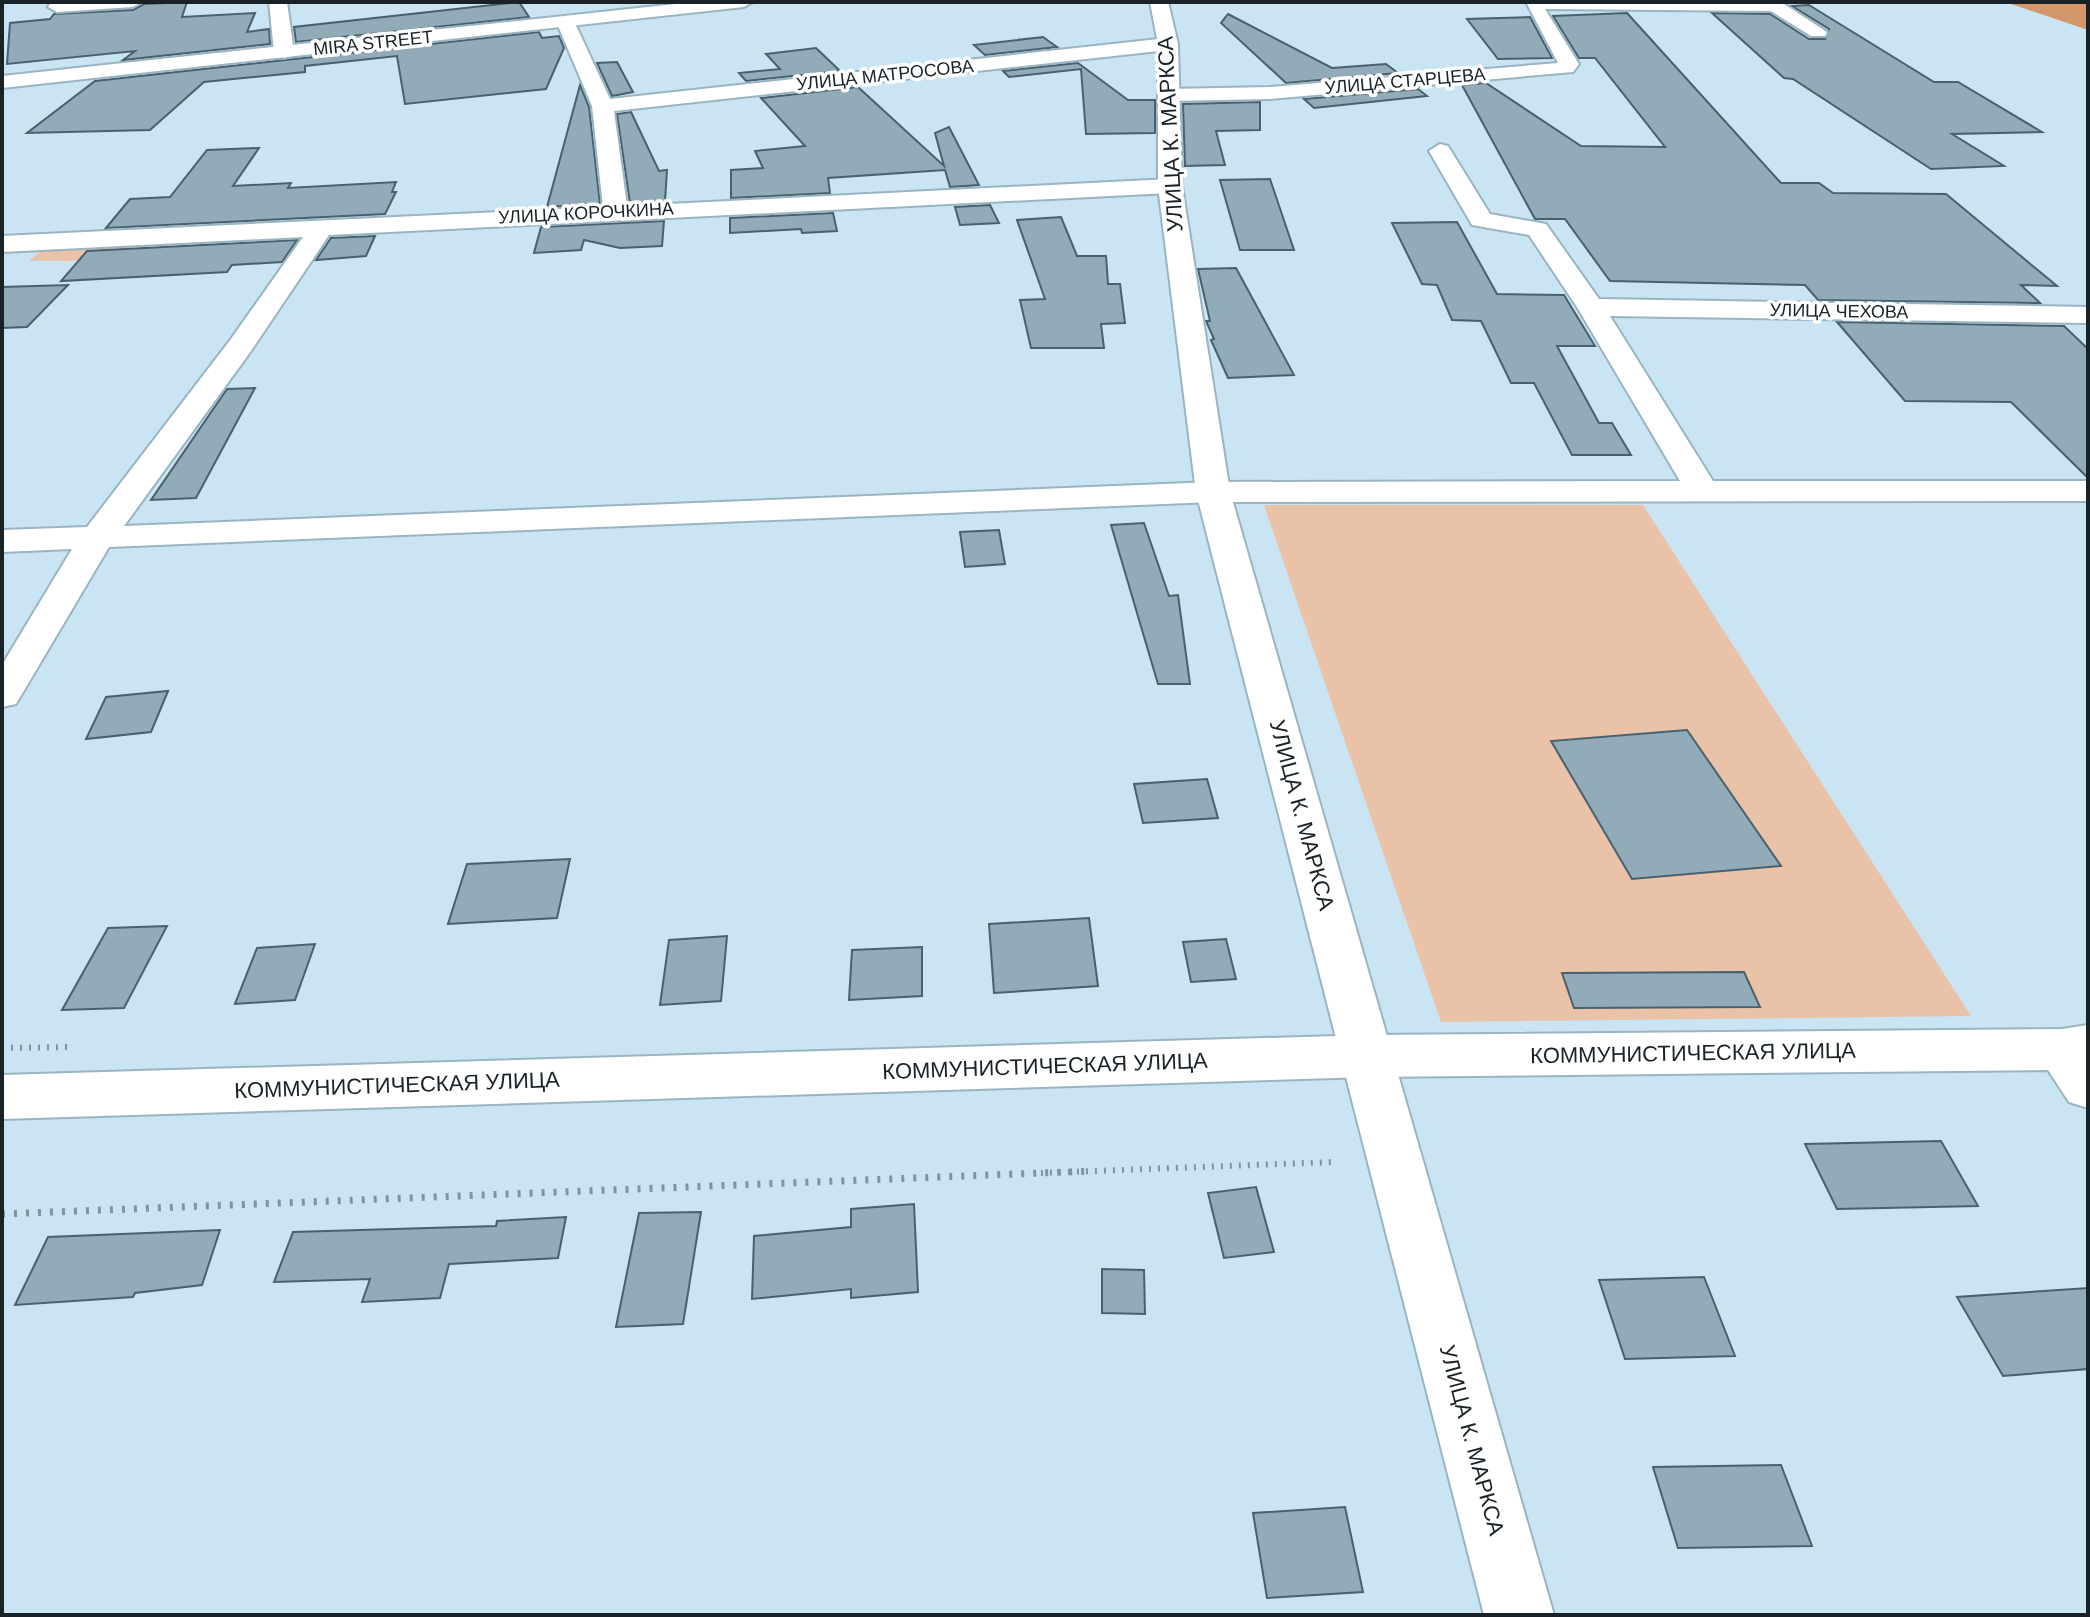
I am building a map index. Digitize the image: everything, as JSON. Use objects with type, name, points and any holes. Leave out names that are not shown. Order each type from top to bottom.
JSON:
[{"type":"street","points":[[60,2],[57,7],[133,2]]},
{"type":"street","points":[[278,2],[284,52]]},
{"type":"street","name":"MIRA STREET","points":[[2,82],[744,2]]},
{"type":"street","name":"УЛИЦА К. МАРКСА","points":[[1159,2],[1168,44],[1170,186],[1213,492],[1519,1615]]},
{"type":"street","name":"УЛИЦА СТАРЦЕВА","points":[[1532,3],[1772,4],[1818,32]]},
{"type":"street","name":"УЛИЦА СТАРЦЕВА","points":[[1169,95],[1270,93],[1566,68],[1569,64],[1532,3]]},
{"type":"street","points":[[565,21],[603,106],[616,211]]},
{"type":"street","name":"УЛИЦА МАТРОСОВА","points":[[603,106],[1168,44]]},
{"type":"street","points":[[1440,151],[1481,220],[1537,229],[1591,307],[1702,490]]},
{"type":"street","name":"УЛИЦА КОРОЧКИНА","points":[[2,244],[616,211],[1170,186]]},
{"type":"street","points":[[2,695],[26,662],[97,536],[273,305],[321,228]]},
{"type":"street","name":"УЛИЦА ЧЕХОВА","points":[[1591,307],[2088,315]]},
{"type":"street","points":[[2,541],[1213,492],[2088,491]]},
{"type":"street","name":"КОММУНИСТИЧЕСКАЯ УЛИЦА","points":[[2,1097],[1369,1056],[2079,1060]]},
{"type":"path","points":[[2,1214],[1333,1162]]},
{"type":"shaded area","points":[[2005,2],[2088,2],[2088,30]]},
{"type":"shaded area","points":[[141,242],[131,250],[103,258],[29,261],[45,248]]},
{"type":"shaded area","points":[[1264,505],[1643,505],[1971,1016],[1441,1022]]},
{"type":"building","points":[[187,2],[182,17],[255,13],[247,32],[269,29],[270,44],[123,60],[135,51],[7,64],[10,23],[50,19],[54,14],[133,10],[144,4]]},
{"type":"building","points":[[519,2],[529,17],[296,42],[294,27]]},
{"type":"building","points":[[1809,5],[1934,82],[1958,82],[2042,132],[1952,134],[2004,166],[1931,169],[1793,79],[1784,78],[1712,13],[1770,14],[1809,39],[1825,39],[1829,29],[1792,6]]},
{"type":"building","points":[[1627,13],[1781,183],[1819,183],[1833,193],[1946,194],[2057,286],[2021,285],[2040,303],[1818,300],[1805,285],[1610,281],[1565,219],[1535,219],[1462,85],[1486,83],[1581,146],[1665,147],[1595,58],[1579,58],[1553,16]]},
{"type":"building","points":[[1228,14],[1332,68],[1386,64],[1398,73],[1286,83],[1221,23]]},
{"type":"building","points":[[1530,17],[1552,58],[1498,59],[1467,19]]},
{"type":"building","points":[[539,32],[542,38],[559,36],[564,48],[546,89],[405,104],[397,56],[305,66],[305,72],[204,82],[150,130],[27,133],[95,81]]},
{"type":"building","points":[[1043,37],[1057,47],[985,55],[974,45]]},
{"type":"building","points":[[816,48],[840,71],[746,81],[739,73],[780,69],[766,54]]},
{"type":"building","points":[[617,62],[633,92],[612,96],[597,63]]},
{"type":"building","points":[[1078,63],[1128,100],[1155,100],[1155,133],[1086,134],[1081,69],[1009,77],[1003,71]]},
{"type":"building","points":[[580,85],[589,107],[600,204],[547,207]]},
{"type":"building","points":[[858,87],[944,166],[935,133],[949,127],[979,185],[950,187],[945,170],[828,178],[830,193],[731,198],[731,170],[763,168],[755,151],[805,146],[761,98]]},
{"type":"building","points":[[1418,89],[1427,96],[1314,108],[1304,99]]},
{"type":"building","points":[[1260,102],[1260,130],[1216,131],[1225,165],[1185,166],[1183,104]]},
{"type":"building","points":[[631,112],[659,171],[667,170],[665,201],[630,203],[617,114]]},
{"type":"building","points":[[259,148],[233,186],[291,183],[288,188],[396,182],[392,192],[396,192],[385,214],[106,228],[130,199],[170,197],[207,150]]},
{"type":"building","points":[[1270,179],[1294,250],[1240,250],[1220,180]]},
{"type":"building","points":[[990,205],[999,223],[960,225],[955,207]]},
{"type":"building","points":[[833,213],[837,231],[802,233],[801,229],[730,233],[730,218]]},
{"type":"building","points":[[1061,217],[1077,256],[1106,256],[1108,284],[1120,284],[1125,323],[1101,324],[1104,348],[1031,348],[1020,300],[1045,299],[1017,220]]},
{"type":"building","points":[[664,221],[662,246],[620,248],[584,240],[581,250],[534,253],[541,227]]},
{"type":"building","points":[[1457,222],[1497,294],[1564,295],[1595,346],[1557,346],[1599,423],[1612,423],[1631,455],[1572,455],[1534,383],[1511,383],[1481,321],[1452,320],[1437,285],[1422,284],[1392,223]]},
{"type":"building","points":[[375,236],[366,256],[316,260],[331,238]]},
{"type":"building","points":[[297,240],[282,262],[232,265],[227,272],[61,281],[87,251]]},
{"type":"building","points":[[1236,268],[1294,375],[1228,378],[1211,340],[1214,339],[1206,321],[1210,321],[1198,269]]},
{"type":"building","points":[[68,285],[27,327],[2,328],[2,287]]},
{"type":"building","points":[[1837,322],[2064,326],[2088,349],[2088,478],[2011,402],[1905,401]]},
{"type":"building","points":[[255,388],[196,498],[151,500],[227,389]]},
{"type":"building","points":[[1144,523],[1169,596],[1178,595],[1190,684],[1158,684],[1111,525]]},
{"type":"building","points":[[999,530],[1005,564],[965,567],[960,532]]},
{"type":"building","points":[[168,691],[151,732],[86,739],[106,697]]},
{"type":"building","points":[[1687,730],[1781,866],[1632,879],[1551,741]]},
{"type":"building","points":[[1207,779],[1218,818],[1143,823],[1134,784]]},
{"type":"building","points":[[570,859],[557,918],[448,924],[467,864]]},
{"type":"building","points":[[1089,918],[1098,986],[994,993],[989,924]]},
{"type":"building","points":[[167,926],[124,1008],[62,1010],[108,928]]},
{"type":"building","points":[[727,936],[721,1001],[660,1005],[669,940]]},
{"type":"building","points":[[1226,939],[1236,979],[1191,982],[1183,942]]},
{"type":"building","points":[[315,944],[295,1000],[235,1004],[257,948]]},
{"type":"building","points":[[922,947],[922,996],[849,1000],[852,950]]},
{"type":"building","points":[[1744,972],[1760,1007],[1574,1008],[1562,973]]},
{"type":"building","points":[[1941,1141],[1978,1206],[1837,1209],[1805,1144]]},
{"type":"building","points":[[1256,1187],[1274,1252],[1224,1258],[1208,1193]]},
{"type":"building","points":[[914,1204],[918,1292],[851,1298],[851,1289],[752,1299],[754,1236],[851,1227],[851,1209]]},
{"type":"building","points":[[701,1212],[683,1324],[616,1327],[639,1213]]},
{"type":"building","points":[[566,1217],[558,1258],[449,1264],[440,1298],[362,1302],[370,1279],[274,1282],[293,1232],[496,1226],[497,1221]]},
{"type":"building","points":[[220,1230],[202,1285],[135,1293],[133,1297],[15,1305],[48,1237]]},
{"type":"building","points":[[1102,1269],[1144,1270],[1145,1314],[1102,1313]]},
{"type":"building","points":[[1704,1277],[1735,1356],[1625,1359],[1599,1280]]},
{"type":"building","points":[[2088,1288],[2088,1369],[2003,1376],[1957,1297]]},
{"type":"building","points":[[1781,1465],[1812,1546],[1678,1548],[1653,1467]]},
{"type":"building","points":[[1345,1507],[1363,1592],[1267,1598],[1253,1513]]}]
